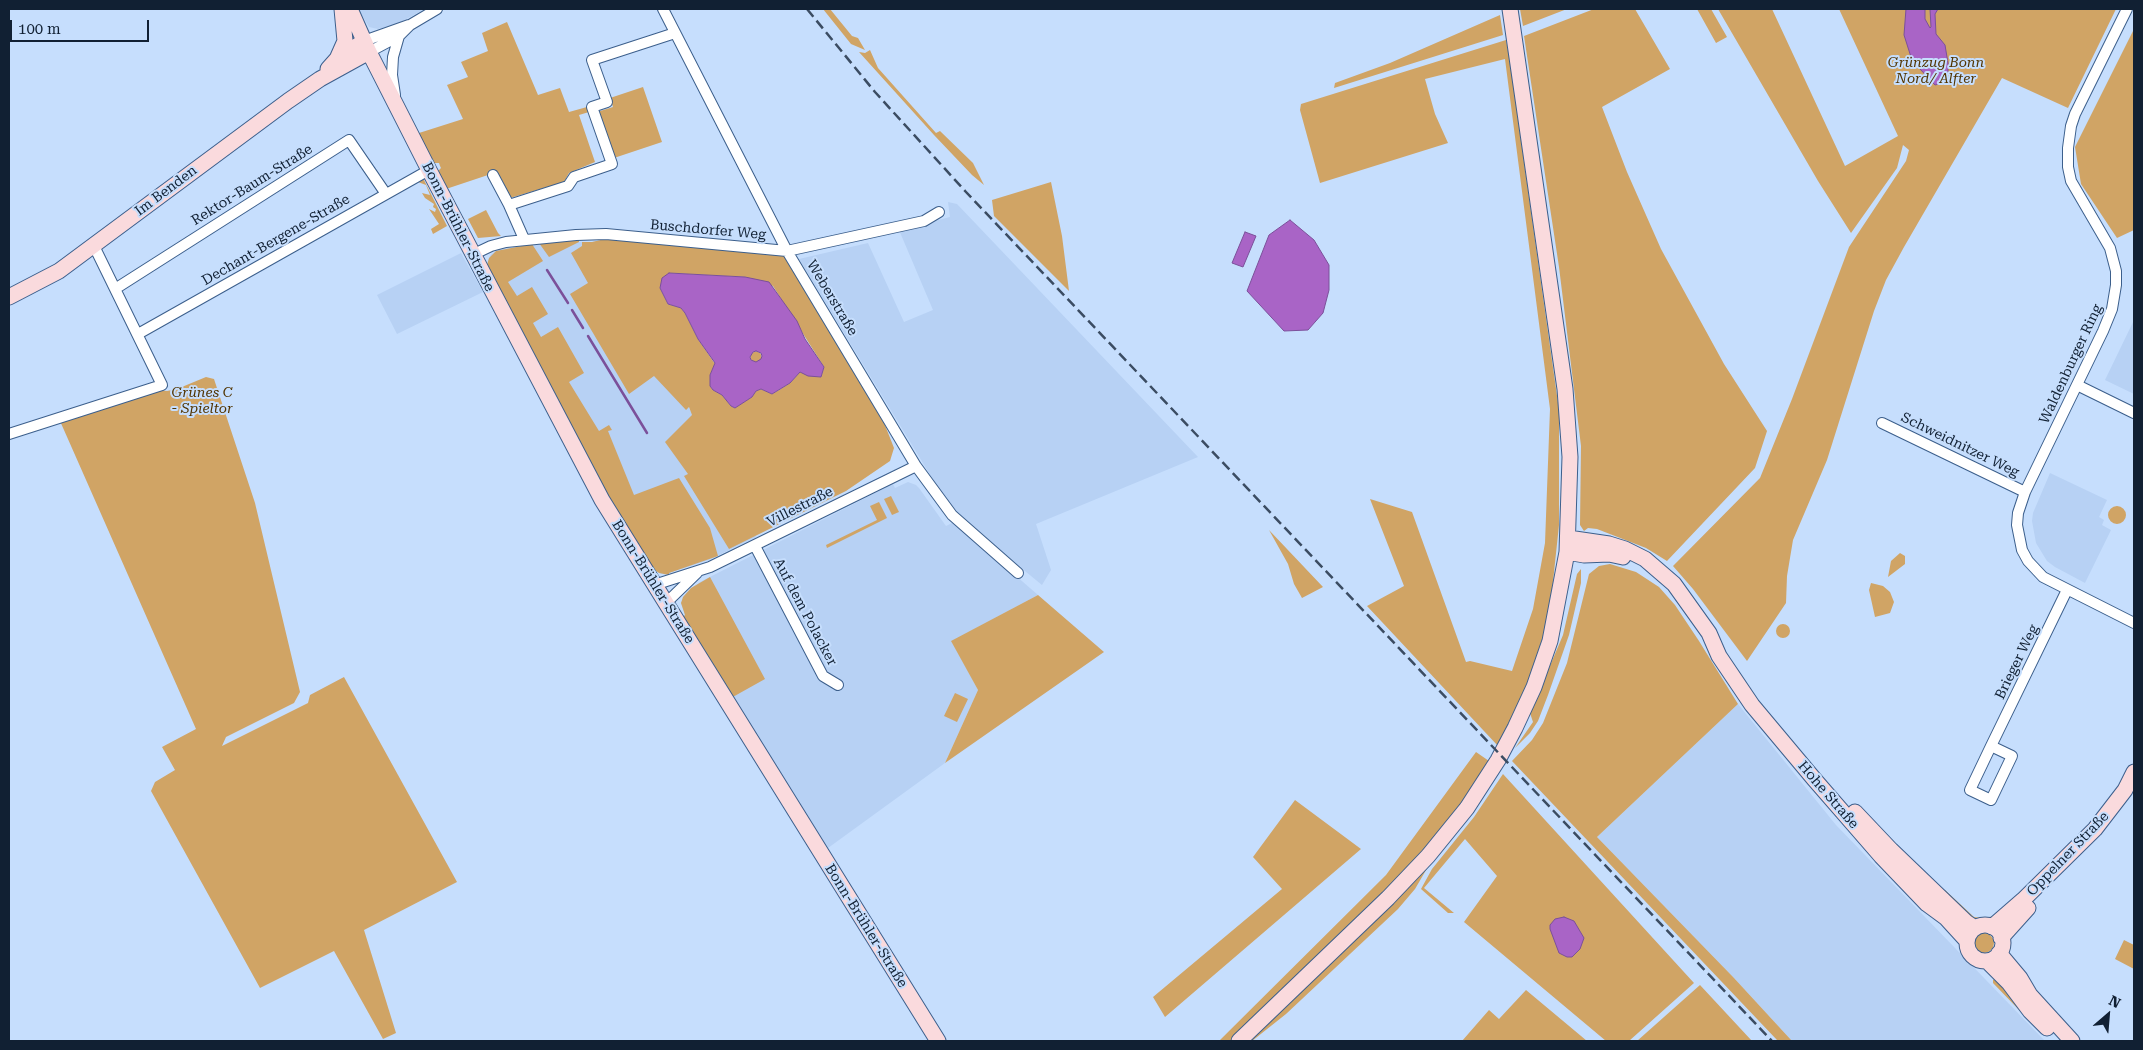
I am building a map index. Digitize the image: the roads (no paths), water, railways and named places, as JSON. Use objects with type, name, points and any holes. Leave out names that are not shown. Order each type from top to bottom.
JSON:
[{"type":"street","points":[[336,60],[345,41],[342,9]]},
{"type":"street","name":"Bonn-Brühler-Straße","points":[[350,9],[428,170],[602,500],[938,1041]]},
{"type":"street","points":[[367,47],[436,9]]},
{"type":"street","name":"Weberstraße","points":[[663,9],[787,251],[916,466],[952,515],[1018,574]]},
{"type":"street","name":"Waldenburger Ring","points":[[2127,9],[2075,114],[2069,138],[2068,167],[2071,181],[2110,248],[2116,271],[2116,285],[2110,315],[2026,492],[2018,513],[2016,525],[2022,550],[2028,562],[2043,577],[2134,623]]},
{"type":"street","points":[[1239,1041],[1388,898],[1428,856],[1467,808],[1498,760],[1534,687],[1550,641],[1568,546],[1570,457],[1565,389],[1510,11]]},
{"type":"street","points":[[367,47],[399,36],[410,25]]},
{"type":"street","points":[[509,205],[568,186],[574,177],[612,164],[592,107],[607,102],[592,60],[675,33]]},
{"type":"street","name":"Bonn-Brühler-Straße","points":[[396,106],[392,66],[399,36]]},
{"type":"street","name":"Im Benden","points":[[320,79],[336,60],[367,47]]},
{"type":"street","name":"Im Benden","points":[[9,297],[58,272],[241,135],[367,47]]},
{"type":"street","name":"Rektor-Baum-Straße","points":[[115,289],[349,140],[386,194]]},
{"type":"street","name":"Dechant-Bergene-Straße","points":[[138,334],[428,170]]},
{"type":"street","points":[[493,175],[509,205],[524,240]]},
{"type":"street","name":"Buschdorfer Weg","points":[[472,255],[491,246],[524,240],[555,236],[606,234],[787,251],[924,222],[939,212]]},
{"type":"street","points":[[9,434],[162,385],[94,246]]},
{"type":"street","points":[[2077,385],[2134,413]]},
{"type":"street","name":"Schweidnitzer Weg","points":[[1882,423],[2026,492]]},
{"type":"street","name":"Villestraße","points":[[654,584],[697,572],[755,546],[916,466]]},
{"type":"street","name":"Auf dem Polacker","points":[[755,546],[822,676],[838,684]]},
{"type":"street","name":"Hohe Straße","points":[[1568,546],[1584,555],[1609,554],[1637,561],[1658,569],[1674,584],[1709,633],[1720,656],[1814,779],[1881,856],[1927,904],[1971,935]]},
{"type":"street","name":"Villestraße","points":[[666,603],[697,572]]},
{"type":"street","name":"Brieger Weg","points":[[1992,746],[2012,756],[1991,800],[1970,790],[2067,590]]},
{"type":"street","name":"Oppelner Straße","points":[[1997,932],[2023,900],[2095,829],[2124,790],[2134,773]]},
{"type":"street","name":"Oppelner Straße","points":[[1997,932],[2093,844],[2119,812],[2134,787]]},
{"type":"street","points":[[1993,957],[2002,948],[1997,932],[1980,926],[1971,935],[1968,950],[1974,957],[1993,957],[2020,978],[2030,995],[2072,1041]]},
{"type":"street","points":[[1993,957],[2030,1011],[2060,1041]]},
{"type":"waterway","points":[[547,270],[568,303]]},
{"type":"waterway","points":[[572,310],[583,328]]},
{"type":"waterway","points":[[588,336],[647,433]]},
{"type":"railway","points":[[807,9],[875,92],[966,192],[1772,1041]]},
{"type":"park label","name":"Grünzug Bonn Nord/ Alfter","points":[[1936,72]]},
{"type":"park label","name":"Grünes C - Spieltor","points":[[202,402]]}]
